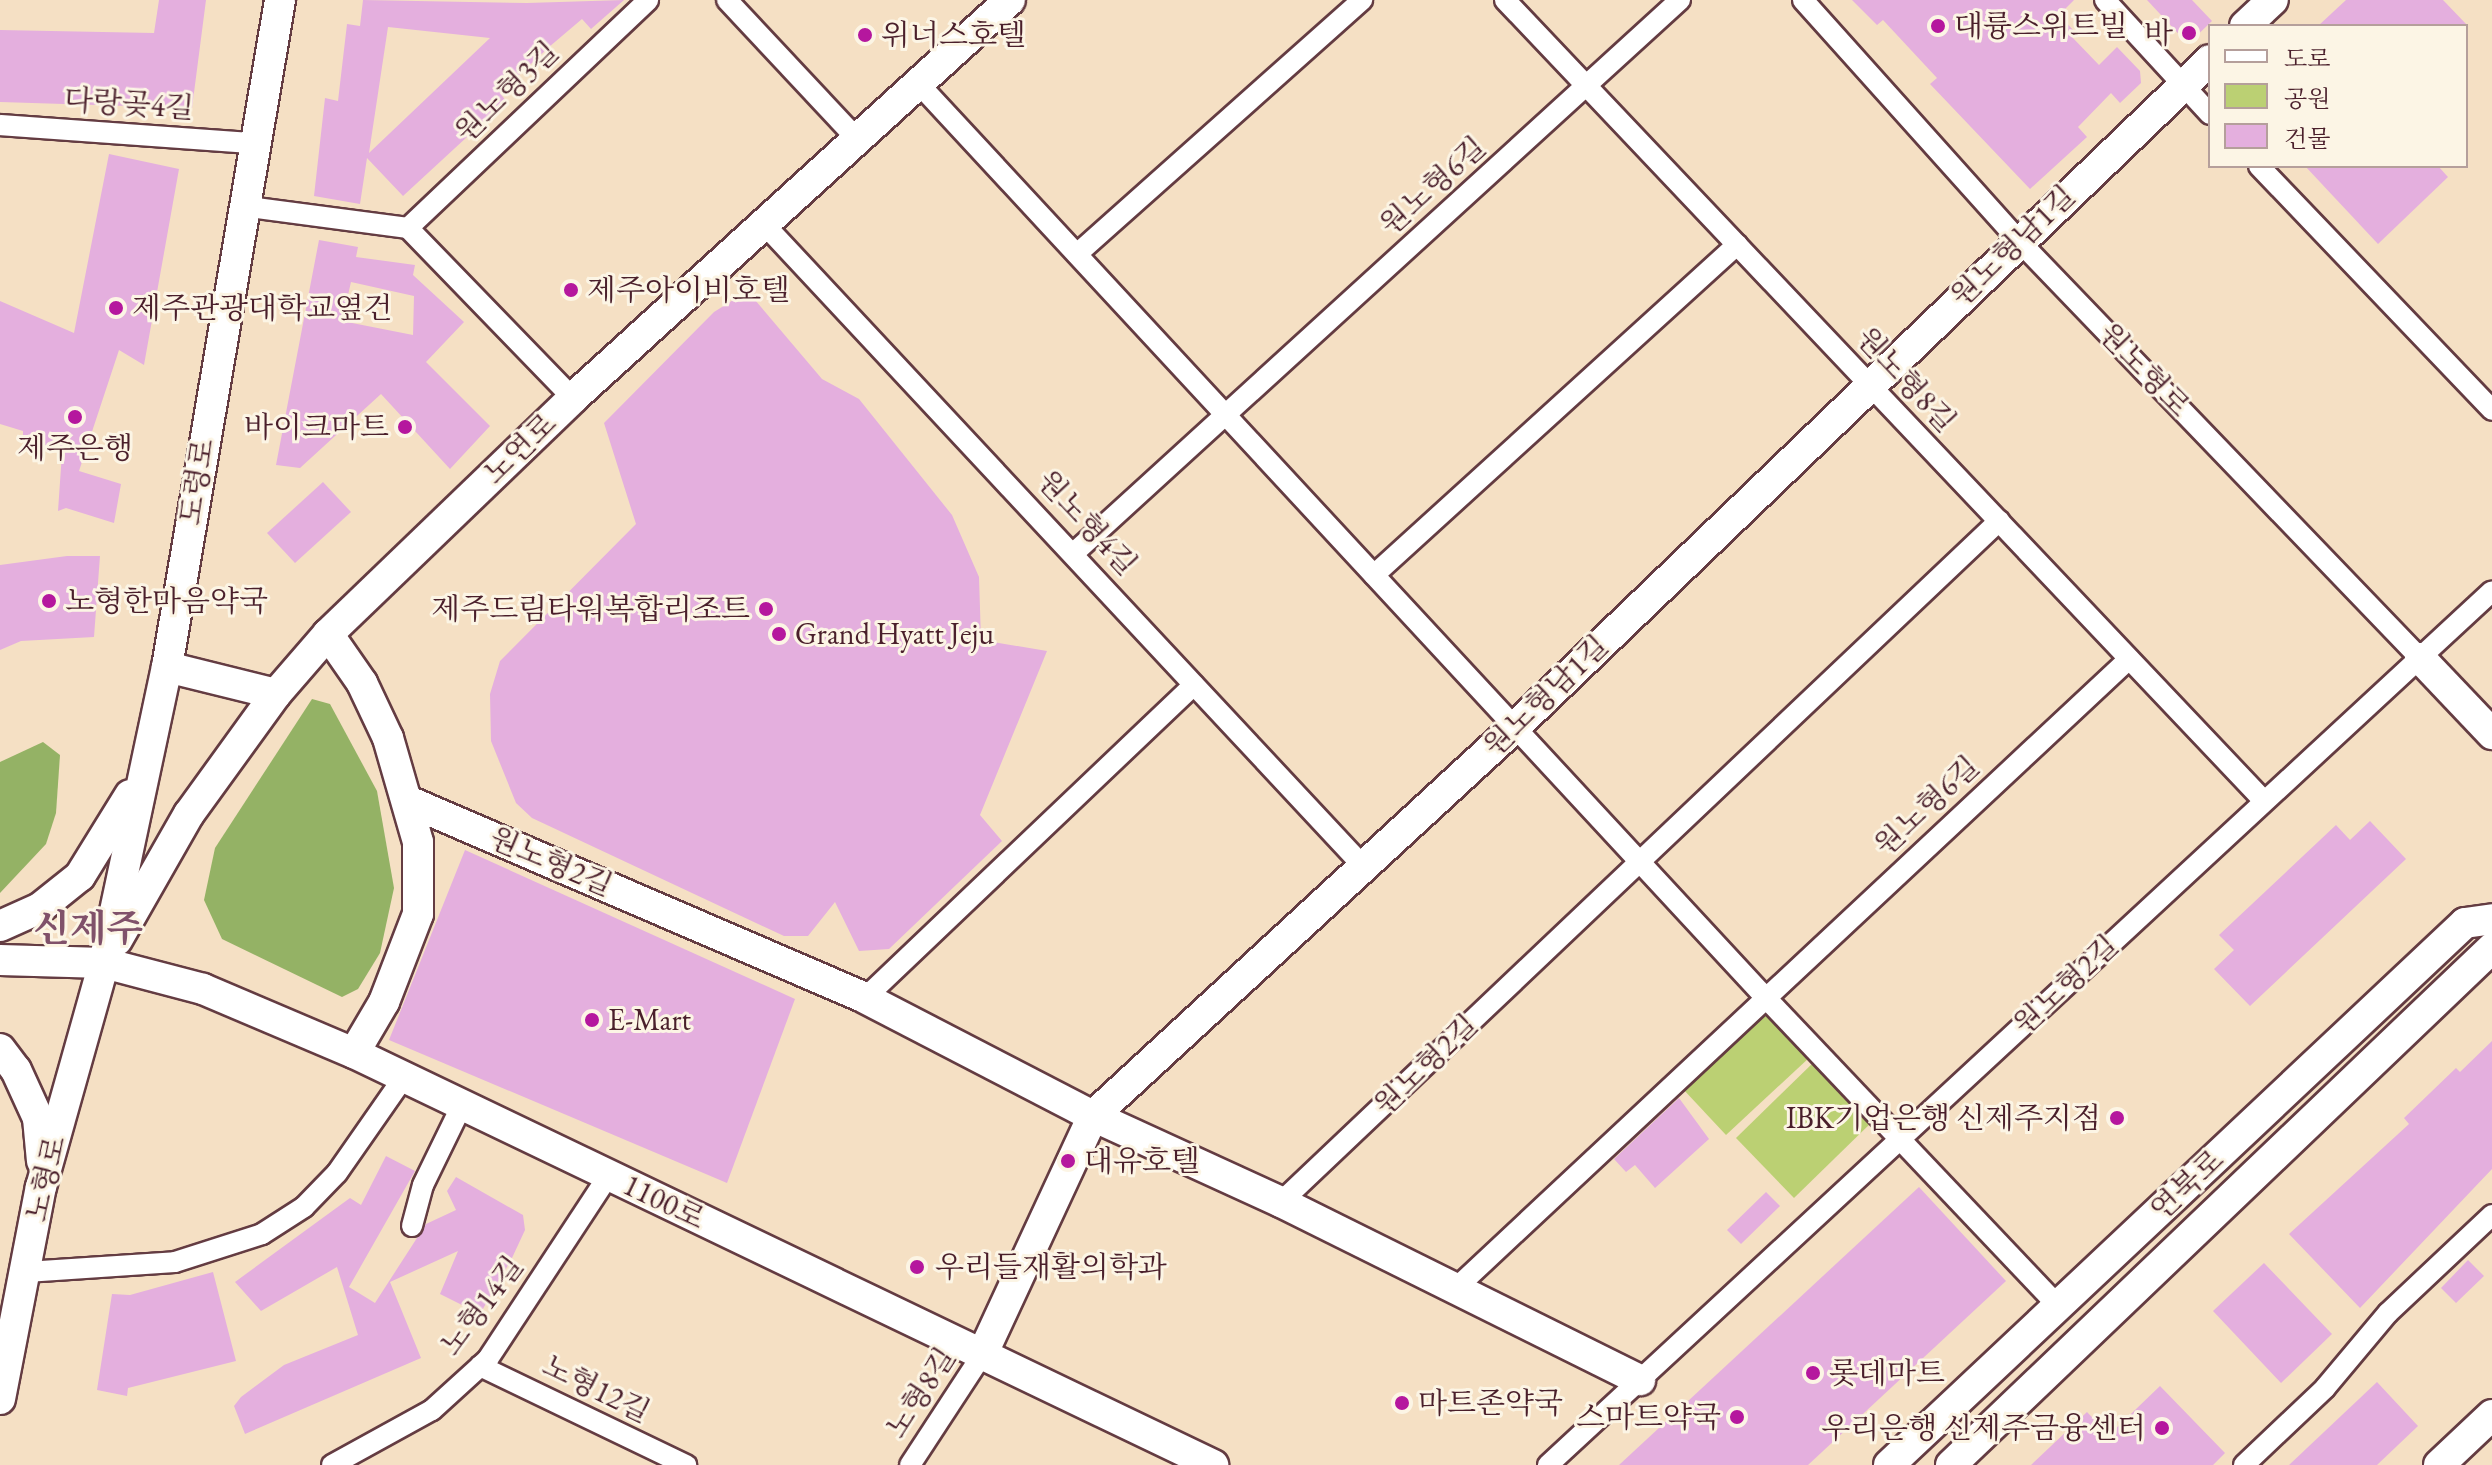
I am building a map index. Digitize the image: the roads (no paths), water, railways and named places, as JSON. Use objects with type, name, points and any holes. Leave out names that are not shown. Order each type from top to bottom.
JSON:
[{"type":"main road","name":"도령로","points":[[104,963],[167,667],[241,206],[280,0]]},
{"type":"main road","name":"노연로","points":[[104,963],[189,814],[276,694],[328,634],[573,398],[855,137],[1010,0]]},
{"type":"main road","points":[[2247,24],[2273,0]]},
{"type":"main road","name":"원노형남1길","points":[[982,1355],[1093,1116],[1515,727],[2018,240],[2208,62]]},
{"type":"main road","points":[[328,634],[362,683],[388,738],[418,842],[418,914],[384,1002],[354,1053]]},
{"type":"main road","name":"원노형로","points":[[2420,658],[2492,734]]},
{"type":"main road","points":[[167,667],[276,694]]},
{"type":"main road","points":[[0,926],[40,908],[80,876],[146,765]]},
{"type":"main road","name":"원노형2길","points":[[408,801],[865,998],[1093,1116],[1281,1202],[1640,1380]]},
{"type":"main road","name":"연북로","points":[[1889,1465],[2465,923],[2492,919]]},
{"type":"main road","name":"연북로","points":[[1951,1465],[2492,948]]},
{"type":"main road","name":"1100로","points":[[0,960],[104,963],[203,989],[354,1053],[1213,1465]]},
{"type":"main road","name":"노형로","points":[[0,1399],[41,1187],[104,963]]},
{"type":"main road","points":[[0,1049],[16,1070],[38,1118],[41,1187]]},
{"type":"main road","points":[[2439,1465],[2492,1415]]},
{"type":"street","name":"원노형3길","points":[[408,228],[648,0]]},
{"type":"street","points":[[727,0],[855,137]]},
{"type":"street","points":[[1077,254],[1362,0]]},
{"type":"street","name":"원노형8길","points":[[1505,0],[2264,801]]},
{"type":"street","name":"원노형6길","points":[[1075,552],[1680,0]]},
{"type":"street","name":"원노형로","points":[[1803,0],[2018,240],[2420,658]]},
{"type":"street","points":[[2105,0],[2208,112]]},
{"type":"street","points":[[918,83],[1766,998],[1902,1137],[2058,1306]]},
{"type":"street","name":"다랑곶4길","points":[[0,125],[254,143]]},
{"type":"street","points":[[2261,168],[2492,410]]},
{"type":"street","points":[[241,206],[408,228],[573,398]]},
{"type":"street","name":"원노형4길","points":[[763,223],[1075,552],[1364,867]]},
{"type":"street","points":[[1374,575],[1737,245]]},
{"type":"street","points":[[1640,862],[1999,521]]},
{"type":"street","name":"원노형2길","points":[[1548,1465],[2492,591]]},
{"type":"street","name":"원노형6길","points":[[1766,998],[2129,659]]},
{"type":"street","points":[[865,998],[1194,685]]},
{"type":"street","name":"원노형2길","points":[[1281,1202],[1640,862]]},
{"type":"street","points":[[1454,1290],[1766,998]]},
{"type":"street","points":[[26,1272],[175,1262],[262,1234],[304,1207],[337,1173],[404,1077]]},
{"type":"street","points":[[412,1226],[423,1185],[462,1105]]},
{"type":"street","name":"노형14길","points":[[332,1465],[432,1410],[480,1366],[609,1175]]},
{"type":"street","points":[[2244,1465],[2325,1388],[2388,1313],[2492,1215]]},
{"type":"street","name":"노형8길","points":[[910,1465],[982,1355]]},
{"type":"street","name":"노형12길","points":[[480,1366],[653,1459],[686,1465]]},
{"type":"place","name":"대륭스위트빌","points":[[1938,26]]},
{"type":"place","name":"바","points":[[2189,33]]},
{"type":"place","name":"위너스호텔","points":[[865,35]]},
{"type":"place","name":"제주아이비호텔","points":[[571,290]]},
{"type":"place","name":"제주관광대학교옆건","points":[[116,308]]},
{"type":"place","name":"제주은행","points":[[75,417]]},
{"type":"place","name":"바이크마트","points":[[405,427]]},
{"type":"place","name":"노형한마음약국","points":[[49,601]]},
{"type":"place","name":"제주드림타워복합리조트","points":[[766,609]]},
{"type":"place","name":"Grand Hyatt Jeju","points":[[779,634]]},
{"type":"place","name":"E-Mart","points":[[592,1020]]},
{"type":"place","name":"IBK기업은행 신제주지점","points":[[2117,1118]]},
{"type":"place","name":"대유호텔","points":[[1068,1161]]},
{"type":"place","name":"우리들재활의학과","points":[[917,1267]]},
{"type":"place","name":"롯데마트","points":[[1813,1373]]},
{"type":"place","name":"마트존약국","points":[[1402,1403]]},
{"type":"place","name":"스마트약국","points":[[1737,1417]]},
{"type":"place","name":"우리은행 신제주금융센터","points":[[2162,1428]]},
{"type":"district","name":"신제주","points":[[88,928]]}]
